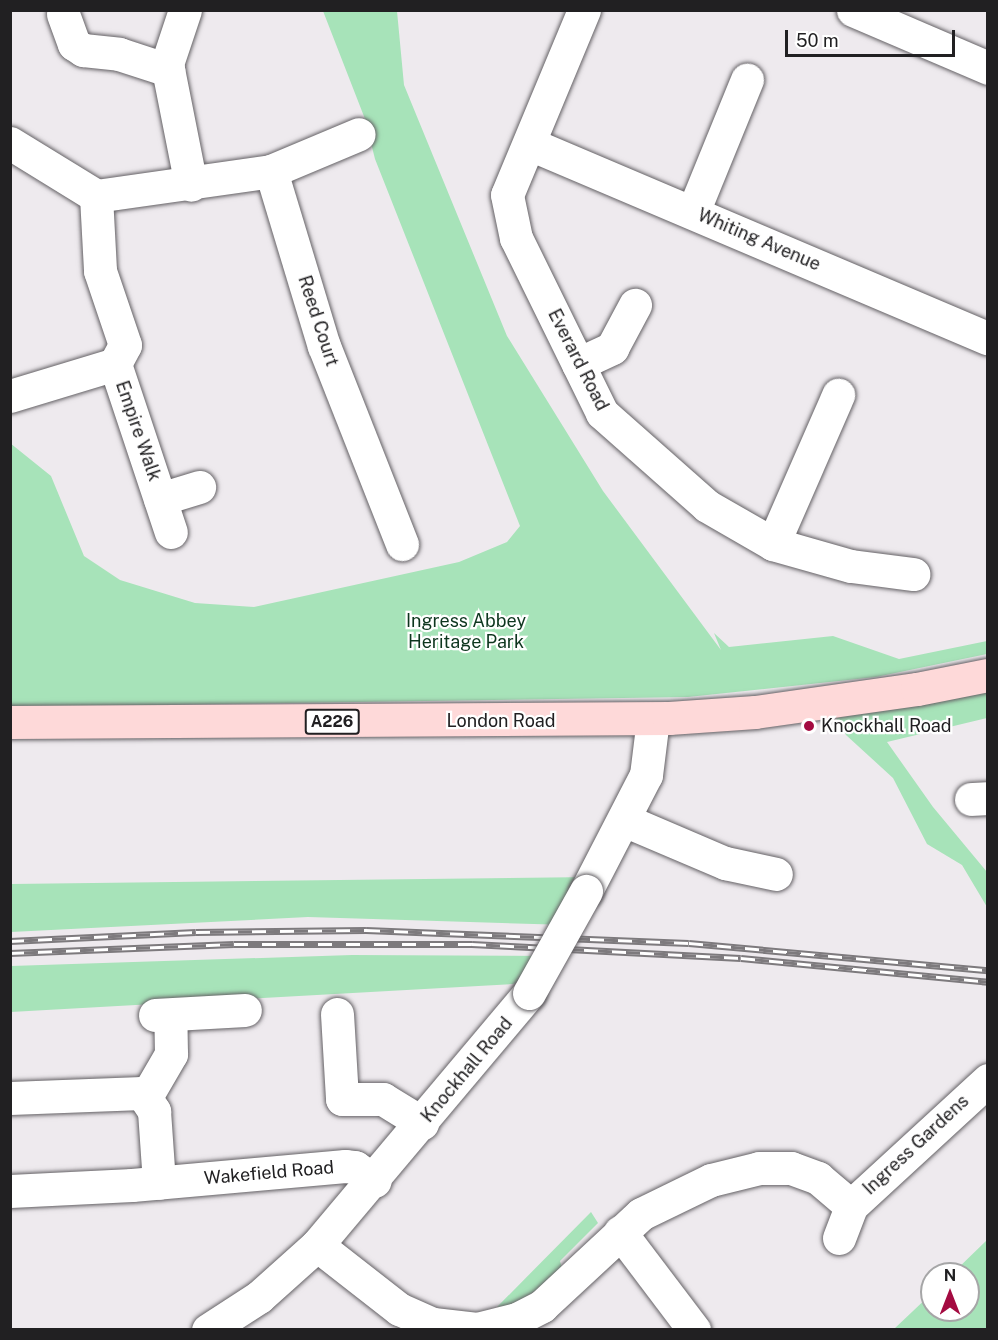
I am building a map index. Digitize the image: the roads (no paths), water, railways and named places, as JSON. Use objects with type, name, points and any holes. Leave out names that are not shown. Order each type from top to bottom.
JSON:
[{"type":"main road","name":"London Road","points":[[10,722],[653,718],[755,712],[917,689],[987,675]]},
{"type":"street","points":[[185,10],[170,50],[168,70],[191,184]]},
{"type":"street","name":"Everard Road","points":[[584,10],[507,195],[516,237],[602,413],[708,506],[773,544],[851,566],[913,574]]},
{"type":"street","points":[[853,10],[987,68]]},
{"type":"street","points":[[63,14],[74,44],[82,50],[119,54],[168,70]]},
{"type":"street","points":[[693,212],[747,80]]},
{"type":"street","points":[[10,143],[96,196],[271,171],[359,134]]},
{"type":"street","name":"Whiting Avenue","points":[[530,144],[987,338]]},
{"type":"street","name":"Reed Court","points":[[271,171],[324,346],[402,544]]},
{"type":"street","name":"Empire Walk","points":[[10,396],[115,364],[125,345],[100,271],[96,196]]},
{"type":"street","points":[[578,364],[612,348],[635,305]]},
{"type":"street","name":"Empire Walk","points":[[115,364],[171,532]]},
{"type":"street","points":[[773,544],[838,395]]},
{"type":"street","name":"Empire Walk","points":[[160,499],[199,487]]},
{"type":"street","name":"Knockhall Road","points":[[208,1329],[259,1297],[317,1245],[375,1181],[529,993],[624,820],[650,764],[653,718]]},
{"type":"street","points":[[624,820],[725,863],[776,874]]},
{"type":"street","points":[[146,1097],[172,1052],[162,1015],[245,1011]]},
{"type":"street","points":[[336,1014],[343,1112],[383,1099],[422,1123]]},
{"type":"street","name":"Ingress Gardens","points":[[317,1245],[407,1313],[450,1327],[495,1328],[542,1306],[620,1232],[652,1206],[685,1189],[759,1168],[786,1167],[813,1175],[851,1206],[987,1080]]},
{"type":"street","points":[[10,1098],[132,1091],[146,1097],[154,1111],[159,1183]]},
{"type":"street","name":"Wakefield Road","points":[[10,1191],[159,1183],[345,1166],[356,1167],[375,1181]]},
{"type":"street","points":[[839,1238],[851,1206]]},
{"type":"street","points":[[620,1232],[694,1329]]},
{"type":"railway","points":[[10,941],[196,932],[366,930],[689,943],[988,970]]},
{"type":"railway","points":[[10,953],[234,944],[472,944],[741,958],[988,982]]},
{"type":"place","name":"Knockhall Road","points":[[809,726]]},
{"type":"park label","name":"Ingress Abbey Heritage Park","points":[[466,632]]}]
